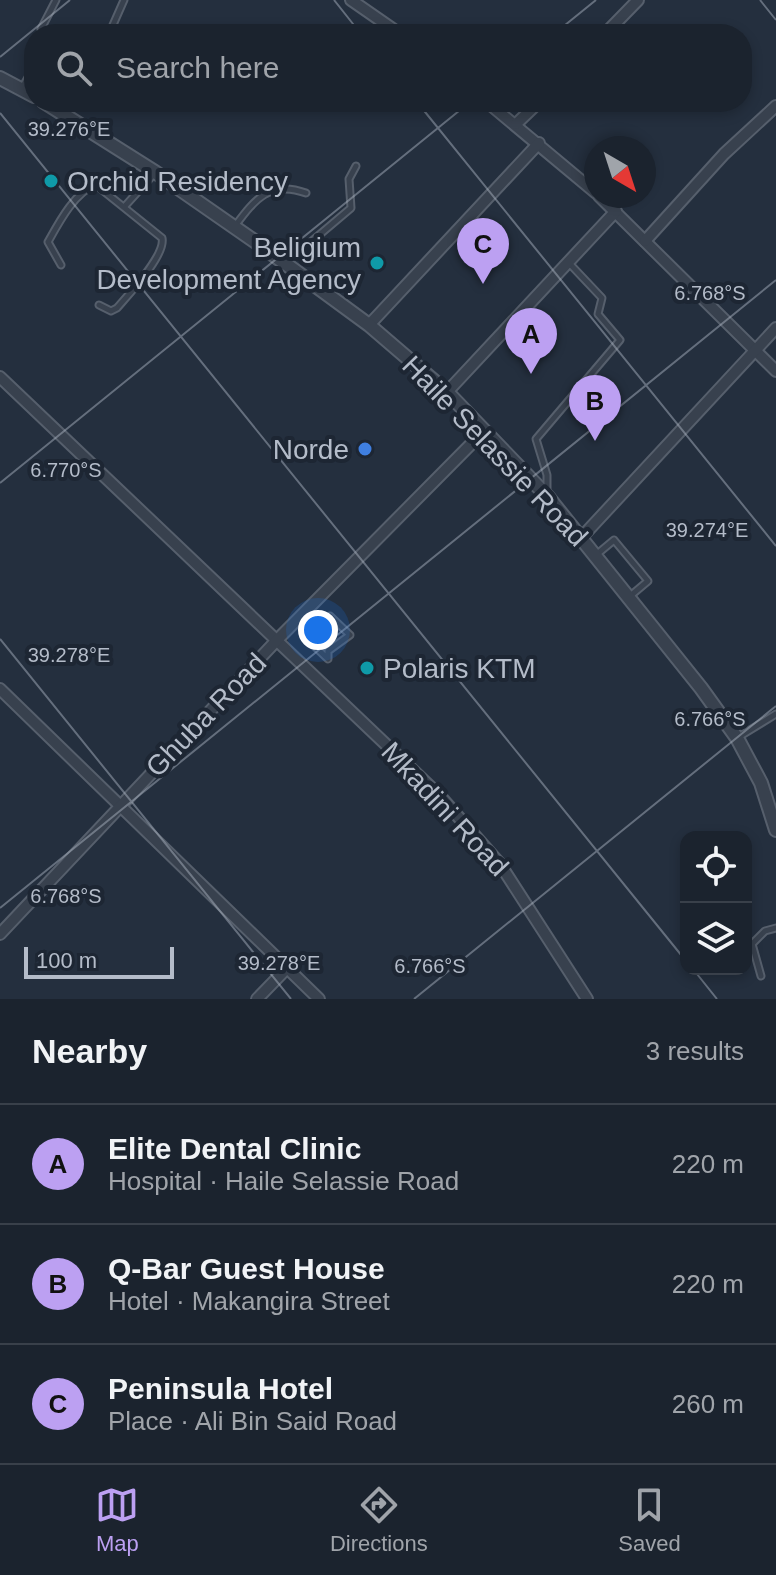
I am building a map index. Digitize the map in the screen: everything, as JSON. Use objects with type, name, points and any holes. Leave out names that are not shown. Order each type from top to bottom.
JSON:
[{"type":"street","points":[[351,0],[386,24]]},
{"type":"street","points":[[615,24],[638,0]]},
{"type":"street","points":[[0,78],[22,89]]},
{"type":"street","points":[[645,241],[724,154],[776,106]]},
{"type":"street","name":"Haile Selassie Road","points":[[60,112],[155,172],[286,264],[369,325],[447,392],[548,497],[737,738],[761,783],[776,830]]},
{"type":"street","points":[[500,112],[584,183]]},
{"type":"street","points":[[516,124],[529,112]]},
{"type":"street","points":[[369,325],[539,143]]},
{"type":"street","points":[[613,208],[776,371]]},
{"type":"street","points":[[447,392],[616,211]]},
{"type":"street","points":[[581,538],[776,328]]},
{"type":"street","name":"Mkadini Road","points":[[0,377],[439,795],[500,864],[587,999]]},
{"type":"street","name":"Ghuba Road","points":[[0,934],[278,639],[483,432]]},
{"type":"street","points":[[0,689],[121,803],[319,999]]},
{"type":"street","points":[[257,999],[288,967]]},
{"type":"lane","points":[[44,24],[56,0]]},
{"type":"lane","points":[[113,24],[124,0]]},
{"type":"lane","points":[[22,89],[24,85]]},
{"type":"lane","points":[[286,264],[351,208],[349,179],[356,166]]},
{"type":"lane","points":[[125,206],[155,172]]},
{"type":"lane","points":[[61,265],[48,242],[83,192],[96,185],[162,238],[164,245],[117,308],[111,311],[99,305]]},
{"type":"lane","points":[[234,227],[266,191],[282,187],[306,193]]},
{"type":"lane","points":[[548,497],[547,475],[536,439],[620,340],[598,314],[602,298],[568,262]]},
{"type":"lane","points":[[595,555],[614,540],[648,581],[629,597]]},
{"type":"lane","points":[[304,612],[320,628]]},
{"type":"lane","points":[[330,616],[350,635],[328,651],[328,659],[309,641],[320,628],[330,616]]},
{"type":"lane","points":[[737,738],[776,714]]},
{"type":"lane","points":[[761,976],[752,944],[765,931],[776,928]]},
{"type":"place","name":"Orchid Residency","points":[[51,181]]},
{"type":"place","name":"Beligium Development Agency","points":[[377,263]]},
{"type":"place","name":"Peninsula Hotel","points":[[483,284]]},
{"type":"place","name":"Elite Dental Clinic","points":[[531,374]]},
{"type":"place","name":"Q-Bar Guest House","points":[[595,441]]},
{"type":"place","name":"Norde","points":[[365,449]]},
{"type":"place","name":"Polaris KTM","points":[[367,668]]}]
